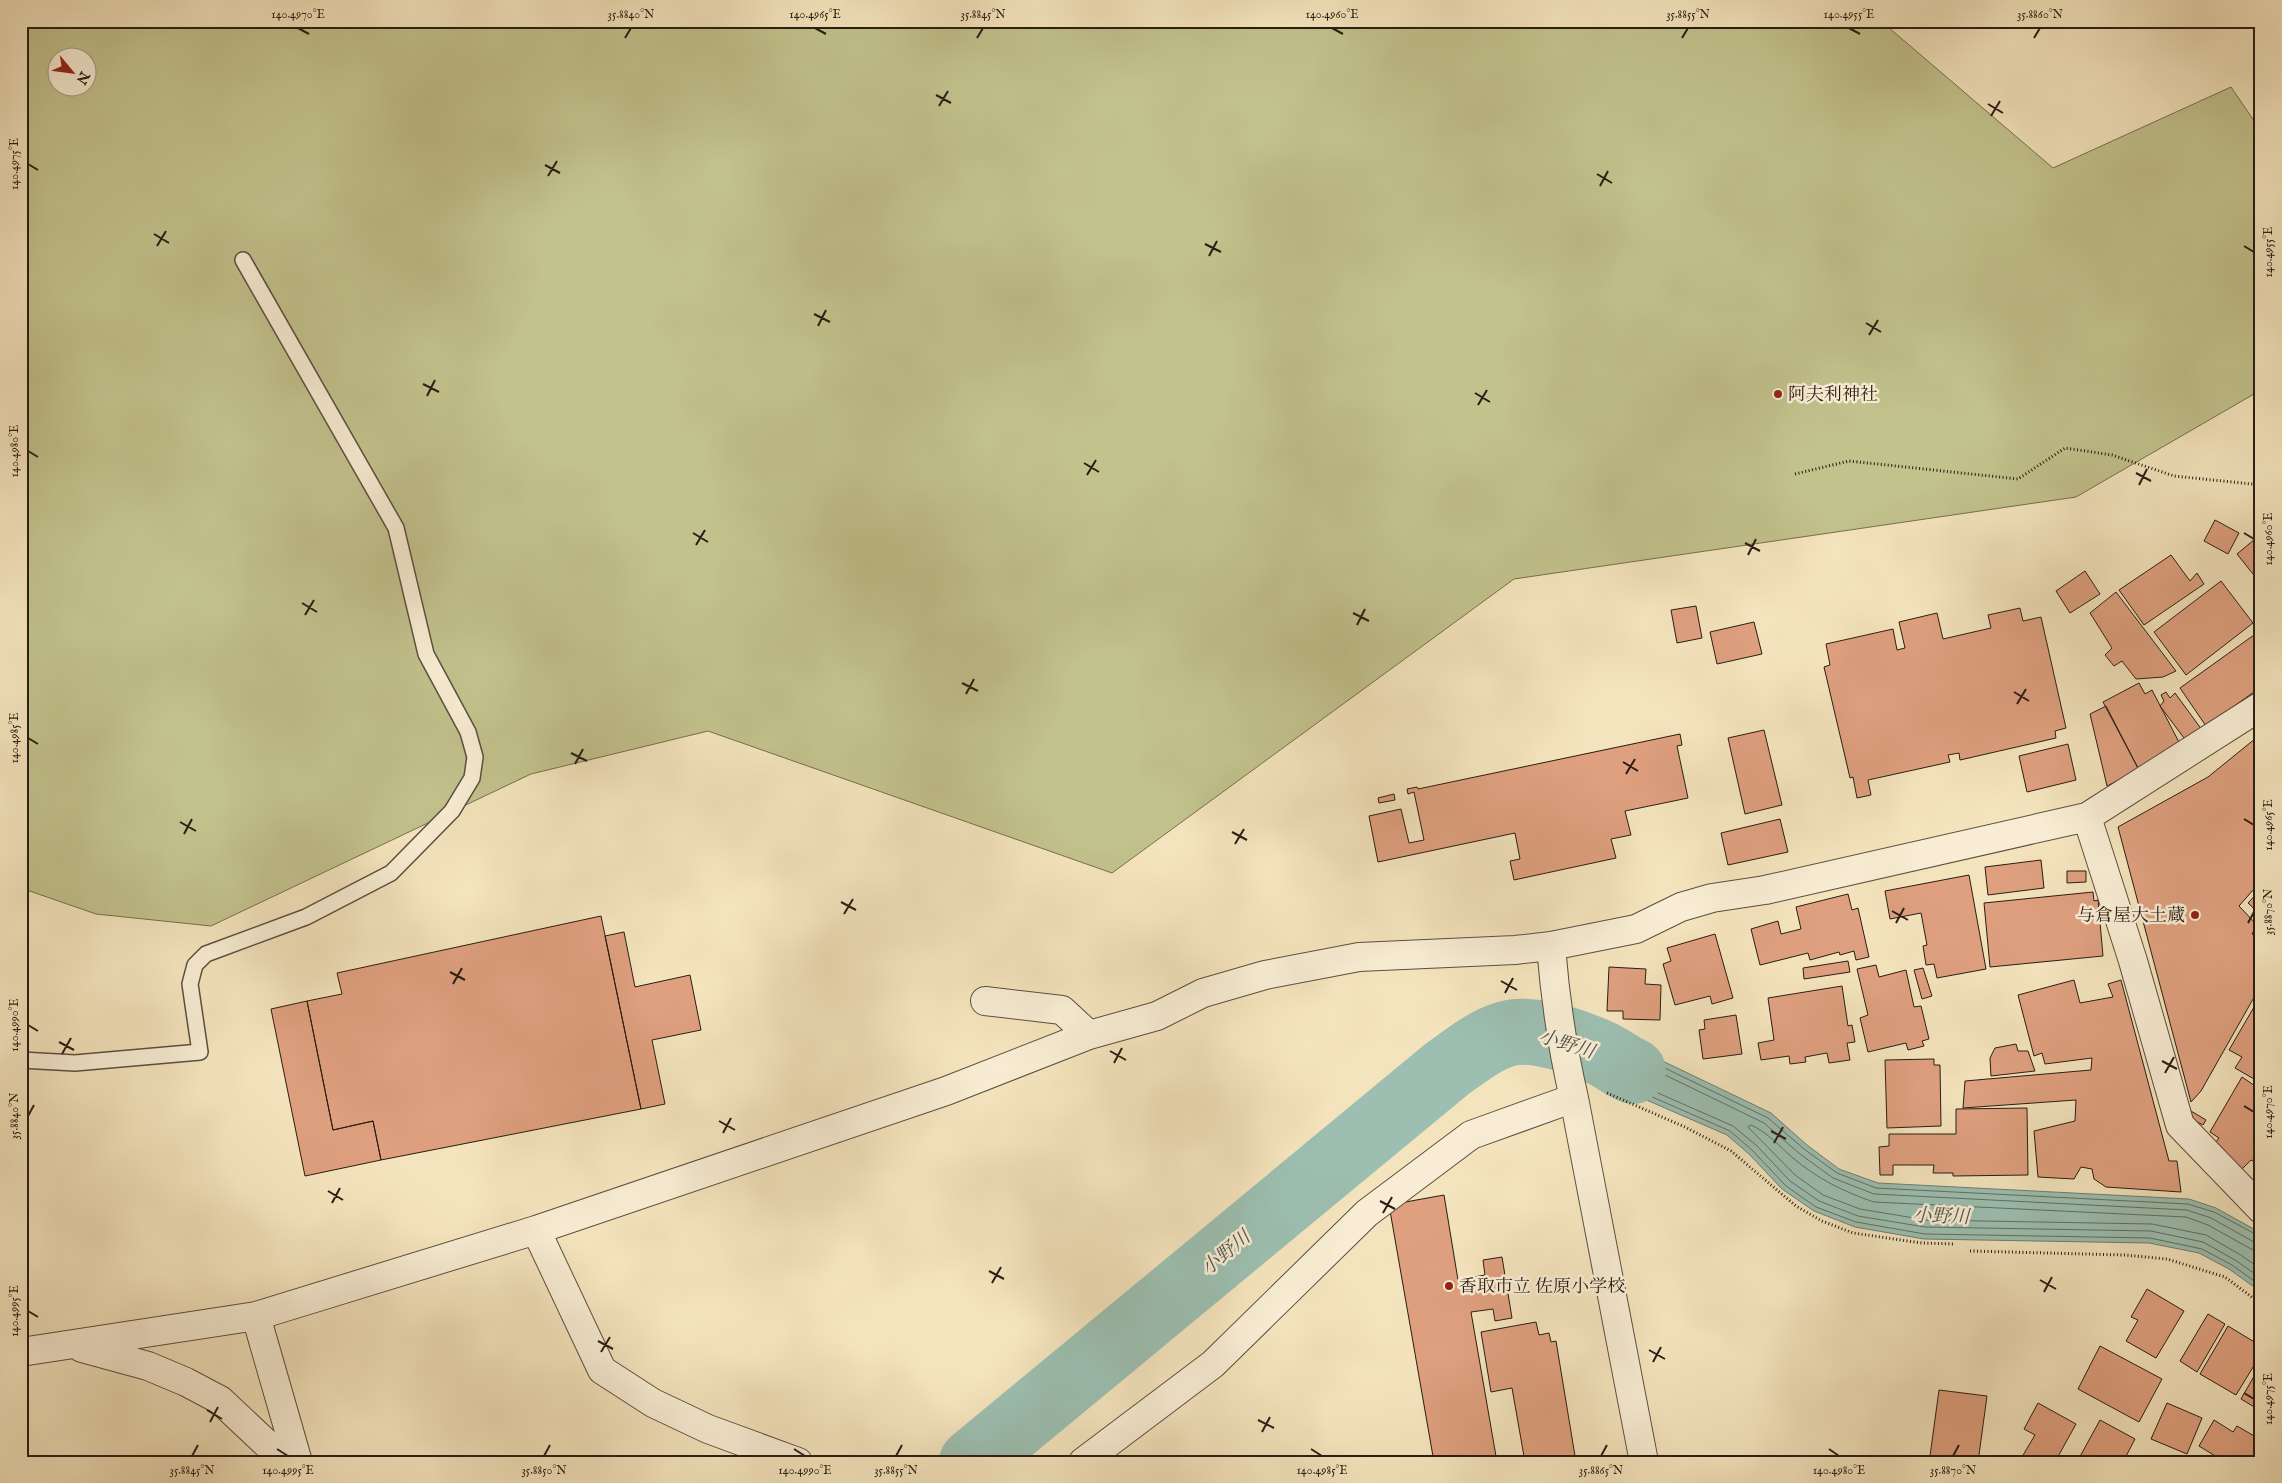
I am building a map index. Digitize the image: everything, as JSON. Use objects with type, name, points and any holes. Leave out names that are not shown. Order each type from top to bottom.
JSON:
[{"type":"street","points":[[21,1352],[256,1316],[536,1230],[946,1091],[1089,1035],[1157,1016],[1203,993],[1265,975],[1359,957],[1515,950],[1551,946],[1636,929],[1681,907],[1712,898],[1765,890],[2087,817],[2261,706]]},
{"type":"street","points":[[2087,817],[2133,961],[2180,1124],[2261,1209]]},
{"type":"street","points":[[1551,946],[1556,1003],[1644,1462]]},
{"type":"street","points":[[985,1002],[1062,1010],[1089,1035]]},
{"type":"street","points":[[1082,1462],[1214,1364],[1367,1213],[1463,1141],[1570,1080]]},
{"type":"street","points":[[536,1230],[602,1370],[653,1403],[708,1430],[798,1462]]},
{"type":"street","points":[[256,1316],[298,1462]]},
{"type":"street","points":[[70,1345],[148,1366],[186,1382],[220,1400],[286,1462]]},
{"type":"lane","points":[[21,1060],[75,1063],[200,1052],[190,984],[195,965],[206,954],[306,917],[391,873],[452,811],[472,778],[475,757],[468,732],[426,654],[396,528],[243,260]]},
{"type":"path","points":[[1795,474],[1849,461],[2018,479],[2066,448],[2112,455],[2174,476],[2261,484]]},
{"type":"path","points":[[1570,1080],[1633,1102],[1731,1151],[1796,1206],[1822,1221],[1852,1233],[1922,1242],[1955,1244]]},
{"type":"path","points":[[1970,1251],[2124,1255],[2167,1259],[2225,1277],[2261,1304]]},
{"type":"green space","points":[[21,21],[1881,21],[2053,168],[2231,87],[2261,131],[2261,390],[2076,497],[1514,579],[1112,873],[708,731],[531,774],[211,926],[96,914],[21,888]]},
{"type":"water","points":[[1577,1020],[1771,1113],[1807,1145],[1839,1169],[1878,1183],[2189,1199],[2216,1208],[2261,1233],[2261,1292],[2229,1269],[2199,1253],[2149,1243],[1924,1239],[1855,1227],[1814,1211],[1782,1189],[1749,1154],[1727,1135],[1580,1071]]},
{"type":"building","points":[[2215,520],[2239,533],[2228,554],[2204,541]]},
{"type":"building","points":[[2261,534],[2261,584],[2237,554]]},
{"type":"building","points":[[2171,555],[2190,581],[2197,573],[2204,584],[2144,625],[2119,590]]},
{"type":"building","points":[[2085,571],[2100,594],[2070,613],[2056,591]]},
{"type":"building","points":[[2221,581],[2253,623],[2186,675],[2154,632]]},
{"type":"building","points":[[2116,592],[2176,671],[2163,677],[2136,679],[2122,661],[2114,666],[2105,655],[2112,648],[2090,613]]},
{"type":"building","points":[[1696,606],[1702,638],[1677,643],[1671,610]]},
{"type":"building","points":[[2020,608],[2023,621],[2041,617],[2066,728],[2055,731],[2056,738],[1960,760],[1959,753],[1948,755],[1950,762],[1868,780],[1871,795],[1857,798],[1853,777],[1850,778],[1824,667],[1830,665],[1826,644],[1893,629],[1897,650],[1905,648],[1899,622],[1937,613],[1943,639],[1991,628],[1988,615]]},
{"type":"building","points":[[1754,622],[1762,654],[1717,664],[1710,632]]},
{"type":"building","points":[[2261,630],[2261,687],[2206,726],[2180,688]]},
{"type":"building","points":[[2139,683],[2145,694],[2152,690],[2182,748],[2139,770],[2103,702]]},
{"type":"building","points":[[2166,692],[2170,698],[2175,693],[2202,730],[2187,742],[2160,706],[2164,701],[2161,695]]},
{"type":"building","points":[[2106,706],[2139,770],[2107,786],[2090,714]]},
{"type":"building","points":[[1764,730],[1782,805],[1745,814],[1728,738]]},
{"type":"building","points":[[1680,734],[1682,745],[1677,746],[1688,798],[1625,811],[1631,835],[1611,839],[1616,858],[1514,880],[1510,861],[1520,859],[1515,833],[1378,862],[1369,816],[1401,809],[1409,843],[1424,840],[1414,792],[1408,794],[1407,789],[1417,787],[1418,789]]},
{"type":"building","name":"与倉屋大土蔵","points":[[2261,734],[2261,881],[2239,906],[2257,925],[2252,934],[2261,941],[2261,985],[2201,1091],[2191,1102],[2118,827],[2208,777]]},
{"type":"building","points":[[2068,744],[2076,780],[2027,792],[2019,756]]},
{"type":"building","points":[[1394,794],[1395,800],[1379,803],[1378,798]]},
{"type":"building","points":[[1780,819],[1788,852],[1728,865],[1721,833]]},
{"type":"building","points":[[2041,860],[2044,888],[1988,895],[1985,867]]},
{"type":"building","points":[[2067,871],[2086,871],[2086,882],[2067,883]]},
{"type":"building","points":[[1969,875],[1986,969],[1937,978],[1934,964],[1926,965],[1923,946],[1927,945],[1921,913],[1890,919],[1885,891]]},
{"type":"building","points":[[2261,889],[2261,915],[2248,903]]},
{"type":"building","points":[[2093,892],[2094,901],[2098,900],[2103,956],[1990,967],[1984,903]]},
{"type":"building","points":[[1848,894],[1852,910],[1858,908],[1869,957],[1856,960],[1854,951],[1840,955],[1839,952],[1810,960],[1808,953],[1760,965],[1751,929],[1778,921],[1781,934],[1801,929],[1796,907]]},
{"type":"building","points":[[601,916],[641,1109],[381,1160],[373,1121],[333,1130],[307,1001],[342,994],[337,973]]},
{"type":"building","points":[[624,932],[635,987],[690,975],[701,1030],[652,1040],[665,1104],[641,1109],[605,936]]},
{"type":"building","points":[[1715,934],[1733,998],[1712,1004],[1710,996],[1675,1005],[1663,964],[1671,961],[1667,948]]},
{"type":"building","points":[[1848,961],[1850,972],[1804,979],[1803,968]]},
{"type":"building","points":[[1876,965],[1879,977],[1906,970],[1914,1007],[1921,1006],[1929,1039],[1922,1041],[1924,1046],[1908,1050],[1906,1043],[1868,1052],[1860,1018],[1868,1015],[1857,969]]},
{"type":"building","points":[[1609,967],[1646,969],[1645,984],[1661,985],[1660,1020],[1623,1019],[1623,1011],[1607,1011]]},
{"type":"building","points":[[1923,968],[1932,996],[1922,999],[1914,970]]},
{"type":"building","points":[[2074,980],[2080,1003],[2113,997],[2108,984],[2121,980],[2169,1161],[2177,1161],[2181,1192],[2106,1187],[2094,1179],[2092,1169],[2081,1167],[2074,1179],[2038,1177],[2034,1131],[2075,1121],[2076,1100],[1963,1108],[1965,1081],[2091,1070],[2092,1058],[2045,1064],[2042,1053],[2034,1056],[2018,995]]},
{"type":"building","points":[[1842,986],[1848,1026],[1852,1025],[1855,1042],[1847,1043],[1850,1060],[1829,1063],[1827,1053],[1805,1057],[1806,1062],[1790,1064],[1789,1056],[1761,1060],[1758,1043],[1774,1040],[1768,998]]},
{"type":"building","points":[[2261,995],[2261,1083],[2235,1068],[2242,1057],[2229,1050]]},
{"type":"building","points":[[307,1001],[333,1130],[373,1121],[381,1160],[305,1176],[271,1009]]},
{"type":"building","points":[[1736,1015],[1742,1054],[1703,1059],[1699,1030],[1705,1029],[1704,1020]]},
{"type":"building","points":[[2016,1044],[2018,1051],[2028,1051],[2035,1071],[1991,1076],[1990,1058],[1995,1048]]},
{"type":"building","points":[[1934,1059],[1934,1065],[1940,1065],[1941,1126],[1887,1128],[1885,1060]]},
{"type":"building","points":[[2242,1077],[2261,1090],[2261,1165],[2251,1160],[2242,1169],[2215,1143],[2219,1138],[2210,1132]]},
{"type":"building","points":[[2027,1108],[2028,1175],[1953,1176],[1953,1173],[1933,1173],[1934,1165],[1893,1165],[1893,1175],[1880,1175],[1879,1147],[1889,1146],[1889,1134],[1956,1134],[1956,1109]]},
{"type":"building","points":[[2191,1111],[2206,1120],[2203,1125],[2188,1117]]},
{"type":"building","points":[[1444,1195],[1458,1280],[1485,1275],[1483,1260],[1502,1257],[1512,1318],[1495,1321],[1493,1309],[1471,1312],[1497,1462],[1434,1462],[1389,1205]]},
{"type":"building","points":[[2147,1289],[2184,1311],[2156,1358],[2126,1341],[2138,1320],[2131,1317]]},
{"type":"building","points":[[2208,1314],[2225,1324],[2197,1372],[2180,1361]]},
{"type":"building","points":[[1536,1322],[1539,1335],[1549,1333],[1551,1342],[1556,1341],[1576,1462],[1525,1462],[1512,1388],[1491,1392],[1481,1332]]},
{"type":"building","points":[[2228,1326],[2261,1346],[2261,1354],[2236,1395],[2200,1374]]},
{"type":"building","points":[[2100,1346],[2162,1379],[2139,1422],[2078,1389]]},
{"type":"building","points":[[2261,1364],[2261,1411],[2241,1399]]},
{"type":"building","points":[[1939,1390],[1987,1396],[1978,1462],[1930,1456]]},
{"type":"building","points":[[2038,1403],[2076,1424],[2055,1462],[2019,1462],[2035,1435],[2024,1429]]},
{"type":"building","points":[[2167,1403],[2202,1418],[2187,1454],[2151,1439]]},
{"type":"building","points":[[2100,1420],[2135,1439],[2123,1462],[2077,1462]]},
{"type":"building","points":[[2214,1420],[2233,1432],[2237,1426],[2261,1440],[2261,1462],[2225,1462],[2199,1446]]},
{"type":"waterway","name":"小野川","points":[[972,1462],[1447,1069],[1483,1044],[1506,1034],[1517,1032],[1555,1036],[1593,1049],[1633,1071]]},
{"type":"place","name":"阿夫利神社","points":[[1778,394]]},
{"type":"place","name":"与倉屋大土蔵","points":[[2195,915]]},
{"type":"place","name":"香取市立 佐原小学校","points":[[1449,1286]]}]
